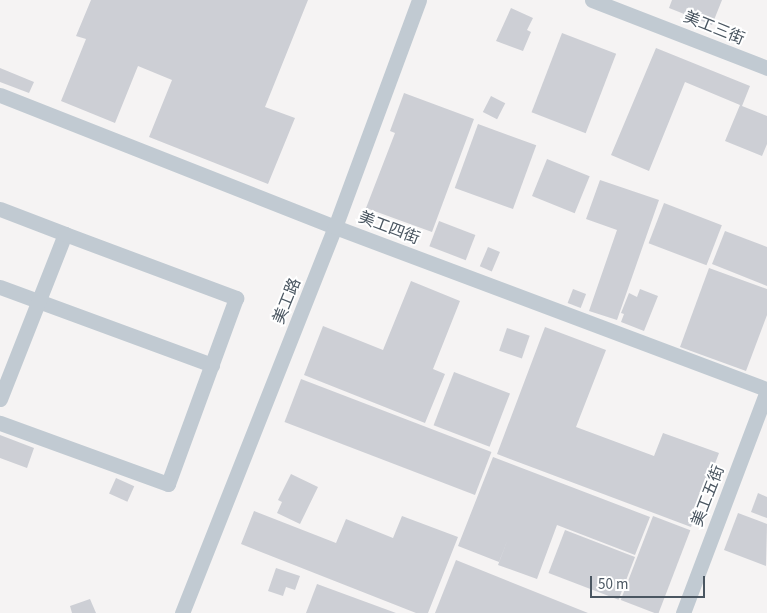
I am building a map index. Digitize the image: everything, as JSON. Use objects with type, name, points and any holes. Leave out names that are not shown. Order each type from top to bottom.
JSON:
[{"type":"street","name":"美工路","points":[[182,613],[335,227],[420,0]]},
{"type":"street","name":"美工三街","points":[[592,0],[767,68]]},
{"type":"street","name":"美工四街","points":[[0,95],[335,227],[767,390]]},
{"type":"street","points":[[0,210],[236,298],[168,484],[0,423]]},
{"type":"street","points":[[0,399],[65,234]]},
{"type":"street","points":[[0,287],[212,366]]},
{"type":"street","name":"美工五街","points":[[683,613],[767,390]]},
{"type":"building","points":[[91,0],[308,0],[265,107],[295,118],[268,184],[149,137],[172,80],[138,66],[115,123],[61,101],[86,39],[76,36]]},
{"type":"building","points":[[672,0],[722,0],[712,25],[669,8]]},
{"type":"building","points":[[511,8],[533,18],[527,30],[531,32],[523,51],[496,41]]},
{"type":"building","points":[[562,33],[616,54],[586,133],[532,112]]},
{"type":"building","points":[[656,48],[750,86],[742,106],[767,116],[767,144],[762,156],[725,141],[740,105],[685,82],[649,171],[611,155]]},
{"type":"building","points":[[0,68],[34,82],[29,93],[0,82]]},
{"type":"building","points":[[404,93],[474,119],[432,232],[366,208],[395,133],[390,131]]},
{"type":"building","points":[[491,96],[505,103],[497,119],[483,112]]},
{"type":"building","points":[[478,124],[536,145],[513,209],[455,188]]},
{"type":"building","points":[[547,159],[590,176],[575,213],[532,196]]},
{"type":"building","points":[[600,180],[659,200],[617,320],[589,311],[617,230],[586,219]]},
{"type":"building","points":[[664,203],[722,225],[706,265],[649,243]]},
{"type":"building","points":[[439,221],[475,235],[466,260],[429,246]]},
{"type":"building","points":[[725,231],[767,247],[767,286],[712,264]]},
{"type":"building","points":[[488,247],[500,252],[492,271],[480,266]]},
{"type":"building","points":[[709,268],[767,289],[767,315],[746,371],[680,347]]},
{"type":"building","points":[[411,281],[460,301],[433,369],[445,374],[425,423],[304,375],[323,326],[383,350]]},
{"type":"building","points":[[573,289],[586,294],[581,308],[568,303]]},
{"type":"building","points":[[640,289],[658,296],[644,331],[621,322],[624,314],[621,313],[629,293],[637,297]]},
{"type":"building","points":[[545,327],[606,350],[576,427],[654,456],[663,433],[719,453],[691,527],[497,454]]},
{"type":"building","points":[[507,328],[530,336],[522,359],[499,351]]},
{"type":"building","points":[[454,372],[510,394],[490,447],[434,425]]},
{"type":"building","points":[[301,379],[491,452],[475,495],[285,422]]},
{"type":"building","points":[[0,435],[34,448],[27,468],[0,458]]},
{"type":"building","points":[[493,457],[650,517],[635,555],[557,525],[537,579],[498,565],[508,539],[499,562],[458,546]]},
{"type":"building","points":[[291,474],[318,487],[300,524],[277,513],[282,502],[278,500]]},
{"type":"building","points":[[116,478],[134,486],[127,502],[109,494]]},
{"type":"building","points":[[758,493],[767,497],[767,518],[751,512]]},
{"type":"building","points":[[254,511],[336,543],[346,519],[393,538],[402,516],[458,537],[428,613],[416,613],[241,544]]},
{"type":"building","points":[[738,513],[767,524],[766,566],[724,550]]},
{"type":"building","points":[[653,516],[690,530],[659,613],[621,600]]},
{"type":"building","points":[[565,530],[635,557],[619,600],[549,573]]},
{"type":"building","points":[[456,560],[588,613],[435,613]]},
{"type":"building","points":[[276,568],[300,576],[295,590],[286,587],[283,596],[268,591]]},
{"type":"building","points":[[317,584],[396,613],[306,613]]},
{"type":"building","points":[[90,599],[96,613],[72,613],[70,606]]}]
